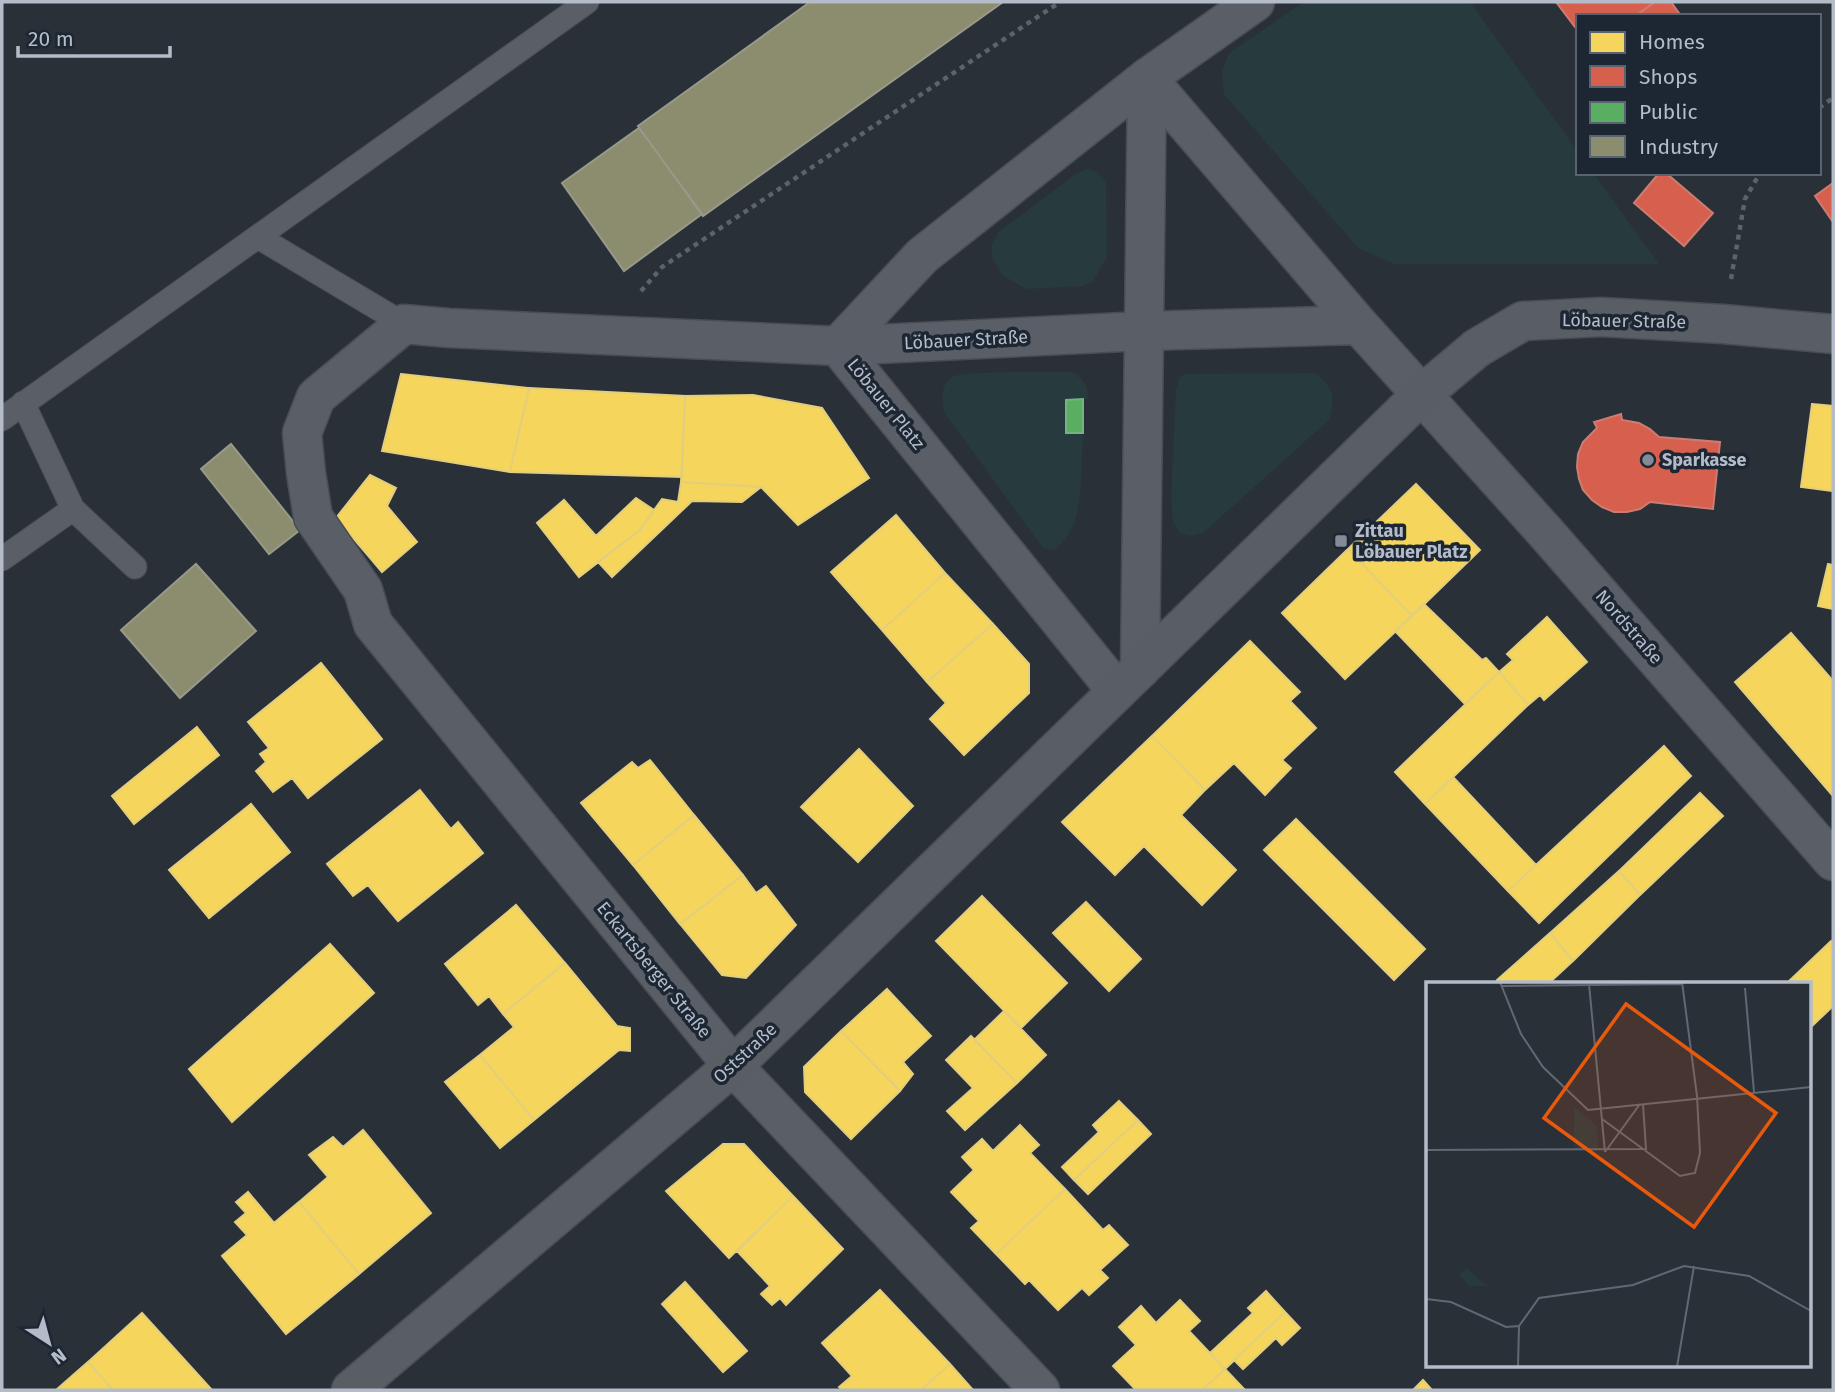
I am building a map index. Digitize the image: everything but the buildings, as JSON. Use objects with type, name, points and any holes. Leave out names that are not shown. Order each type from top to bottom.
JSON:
[{"type":"main road","name":"Löbauer Straße","points":[[1421,395],[1476,348],[1522,321],[1601,317],[1833,334]]},
{"type":"main road","points":[[1129,680],[1421,395]]},
{"type":"main road","name":"Oststraße","points":[[351,1390],[733,1066],[1129,680]]},
{"type":"street","name":"Löbauer Platz","points":[[1129,680],[838,346],[922,256],[1147,78],[1255,2]]},
{"type":"street","points":[[1147,78],[1421,395]]},
{"type":"street","points":[[1129,680],[1144,331],[1147,78]]},
{"type":"street","name":"Löbauer Straße","points":[[404,324],[838,346],[1144,331],[1359,325]]},
{"type":"street","name":"Eckartsberger Straße","points":[[404,324],[316,397],[302,433],[313,517],[363,590],[373,624],[733,1066],[1040,1390]]},
{"type":"street","name":"Nordstraße","points":[[1421,395],[1547,534],[1833,862]]},
{"type":"lane","points":[[2,419],[587,2]]},
{"type":"lane","points":[[258,237],[404,324]]},
{"type":"lane","points":[[23,403],[73,509],[135,567]]},
{"type":"lane","points":[[2,559],[73,509]]},
{"type":"path","points":[[604,335],[662,267],[1060,2]]},
{"type":"path","points":[[1723,324],[1745,199],[1759,175]]},
{"type":"green space","points":[[1304,2],[1470,2],[1576,149],[1576,175],[1594,175],[1659,264],[1395,264],[1358,248],[1224,94],[1222,72],[1229,53]]},
{"type":"green space","points":[[1088,169],[1096,171],[1106,183],[1107,257],[1093,281],[1083,286],[1026,289],[1002,275],[993,259],[991,245],[999,232],[1077,173]]},
{"type":"green space","points":[[1073,372],[1085,384],[1088,394],[1088,399],[1066,400],[1066,433],[1083,433],[1080,490],[1072,527],[1055,550],[1043,548],[944,412],[943,393],[948,380],[959,375]]},
{"type":"green space","points":[[1315,373],[1332,393],[1329,420],[1203,533],[1190,536],[1180,533],[1173,521],[1171,497],[1176,390],[1179,379],[1184,374]]},
{"type":"place","name":"Sparkasse","points":[[1648,460]]},
{"type":"place","name":"Zittau Löbauer Platz","points":[[1341,541]]}]
